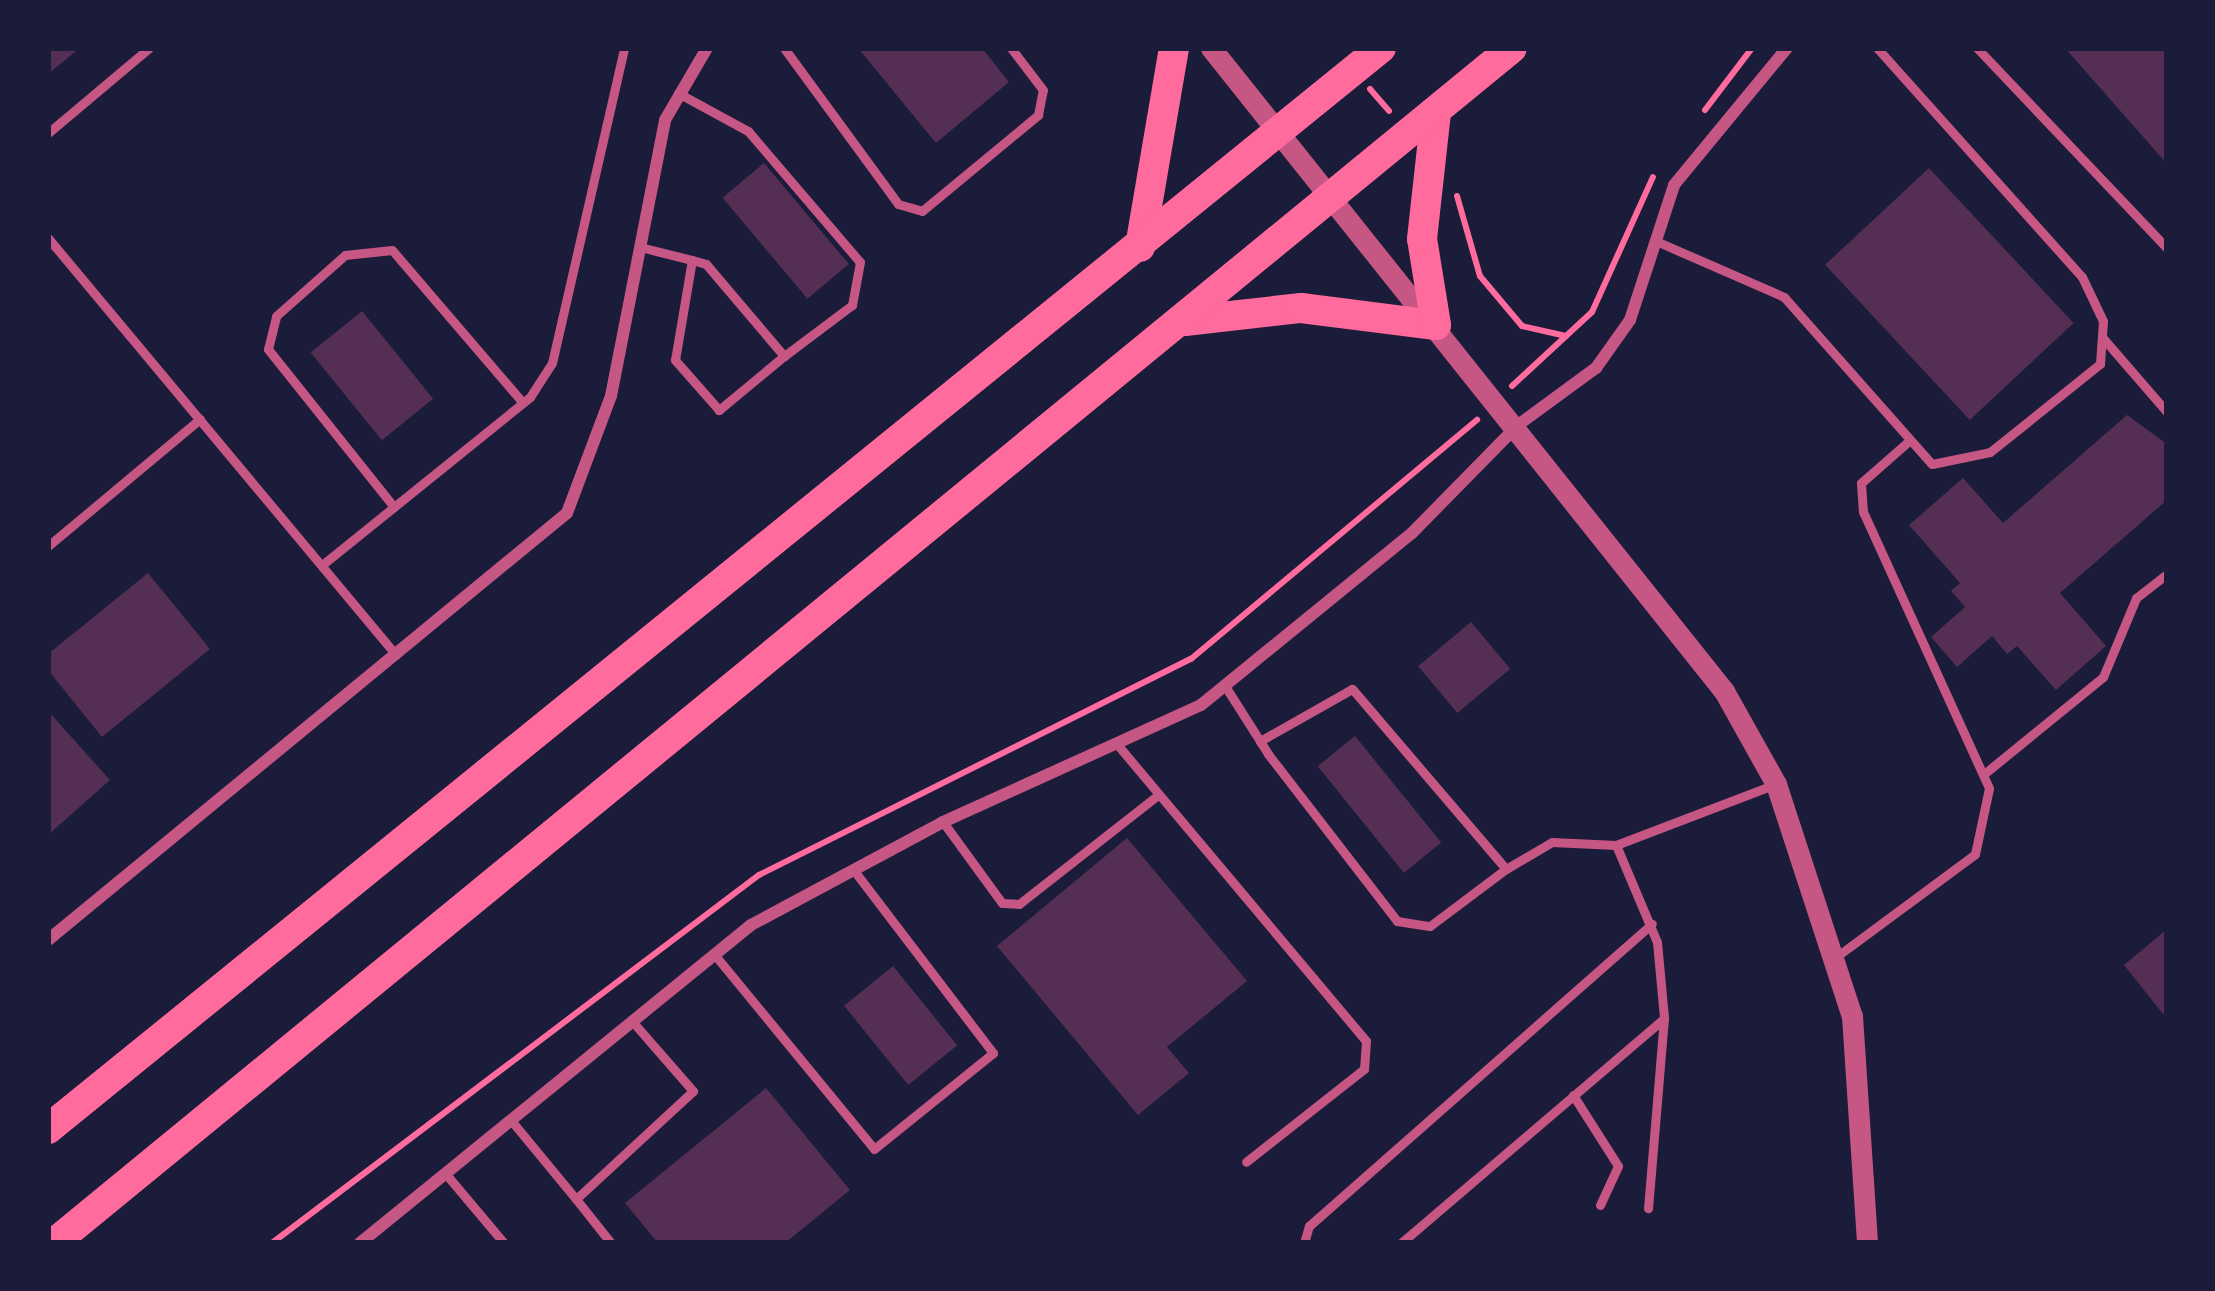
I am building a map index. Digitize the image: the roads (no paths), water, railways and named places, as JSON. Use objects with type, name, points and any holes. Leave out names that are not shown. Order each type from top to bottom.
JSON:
[{"type":"highway","points":[[1140,247],[1174,48]]},
{"type":"highway","points":[[48,1129],[1281,134],[1381,48]]},
{"type":"highway","points":[[54,1243],[1512,48]]},
{"type":"highway","points":[[1179,322],[1301,308],[1436,325],[1422,239],[1436,112]]},
{"type":"street","points":[[48,940],[567,513],[611,396],[640,247],[678,93],[707,48]]},
{"type":"street","points":[[1211,48],[1518,425],[1724,691],[1776,784],[1836,957],[1867,1131],[1868,1243]]},
{"type":"street","points":[[360,1243],[714,954],[853,869],[1226,686],[1412,533],[1518,425],[1596,368],[1630,320],[1674,185],[1787,48]]},
{"type":"lane","points":[[48,133],[149,48]]},
{"type":"lane","points":[[322,565],[523,403],[552,363],[624,48]]},
{"type":"lane","points":[[784,48],[898,204],[922,211],[1038,115],[1043,90],[1011,48]]},
{"type":"lane","points":[[1877,48],[2082,277],[2102,337],[2167,412]]},
{"type":"lane","points":[[1977,48],[2167,248]]},
{"type":"lane","points":[[678,93],[748,131],[860,262],[852,305],[719,410],[675,360],[692,260]]},
{"type":"lane","points":[[48,238],[396,655]]},
{"type":"lane","points":[[1656,241],[1784,297],[1932,464],[1990,452],[2100,364],[2102,337]]},
{"type":"lane","points":[[640,247],[692,260],[784,356]]},
{"type":"lane","points":[[394,507],[268,349],[276,316],[345,255],[392,250],[523,403]]},
{"type":"lane","points":[[48,546],[200,419]]},
{"type":"lane","points":[[1836,957],[1975,854],[1984,774],[1863,512],[1861,483],[1910,440]]},
{"type":"lane","points":[[1984,774],[2103,677],[2136,598],[2167,574]]},
{"type":"lane","points":[[1226,686],[1260,741],[1397,921],[1430,926],[1506,869],[1552,842],[1616,845],[1776,784]]},
{"type":"lane","points":[[1260,741],[1352,689],[1506,869]]},
{"type":"lane","points":[[1116,743],[1366,1041],[1364,1069],[1246,1162]]},
{"type":"lane","points":[[943,822],[1001,903],[1019,904],[1158,795]]},
{"type":"lane","points":[[1616,845],[1652,924],[1664,1018],[1648,1208]]},
{"type":"lane","points":[[714,954],[874,1149],[993,1053],[853,869]]},
{"type":"lane","points":[[1304,1243],[1309,1226],[1652,924]]},
{"type":"lane","points":[[1401,1243],[1664,1018]]},
{"type":"lane","points":[[576,1198],[693,1090],[631,1020]]},
{"type":"lane","points":[[1573,1095],[1618,1166],[1600,1205]]},
{"type":"lane","points":[[510,1119],[611,1243]]},
{"type":"lane","points":[[445,1173],[504,1243]]}]
